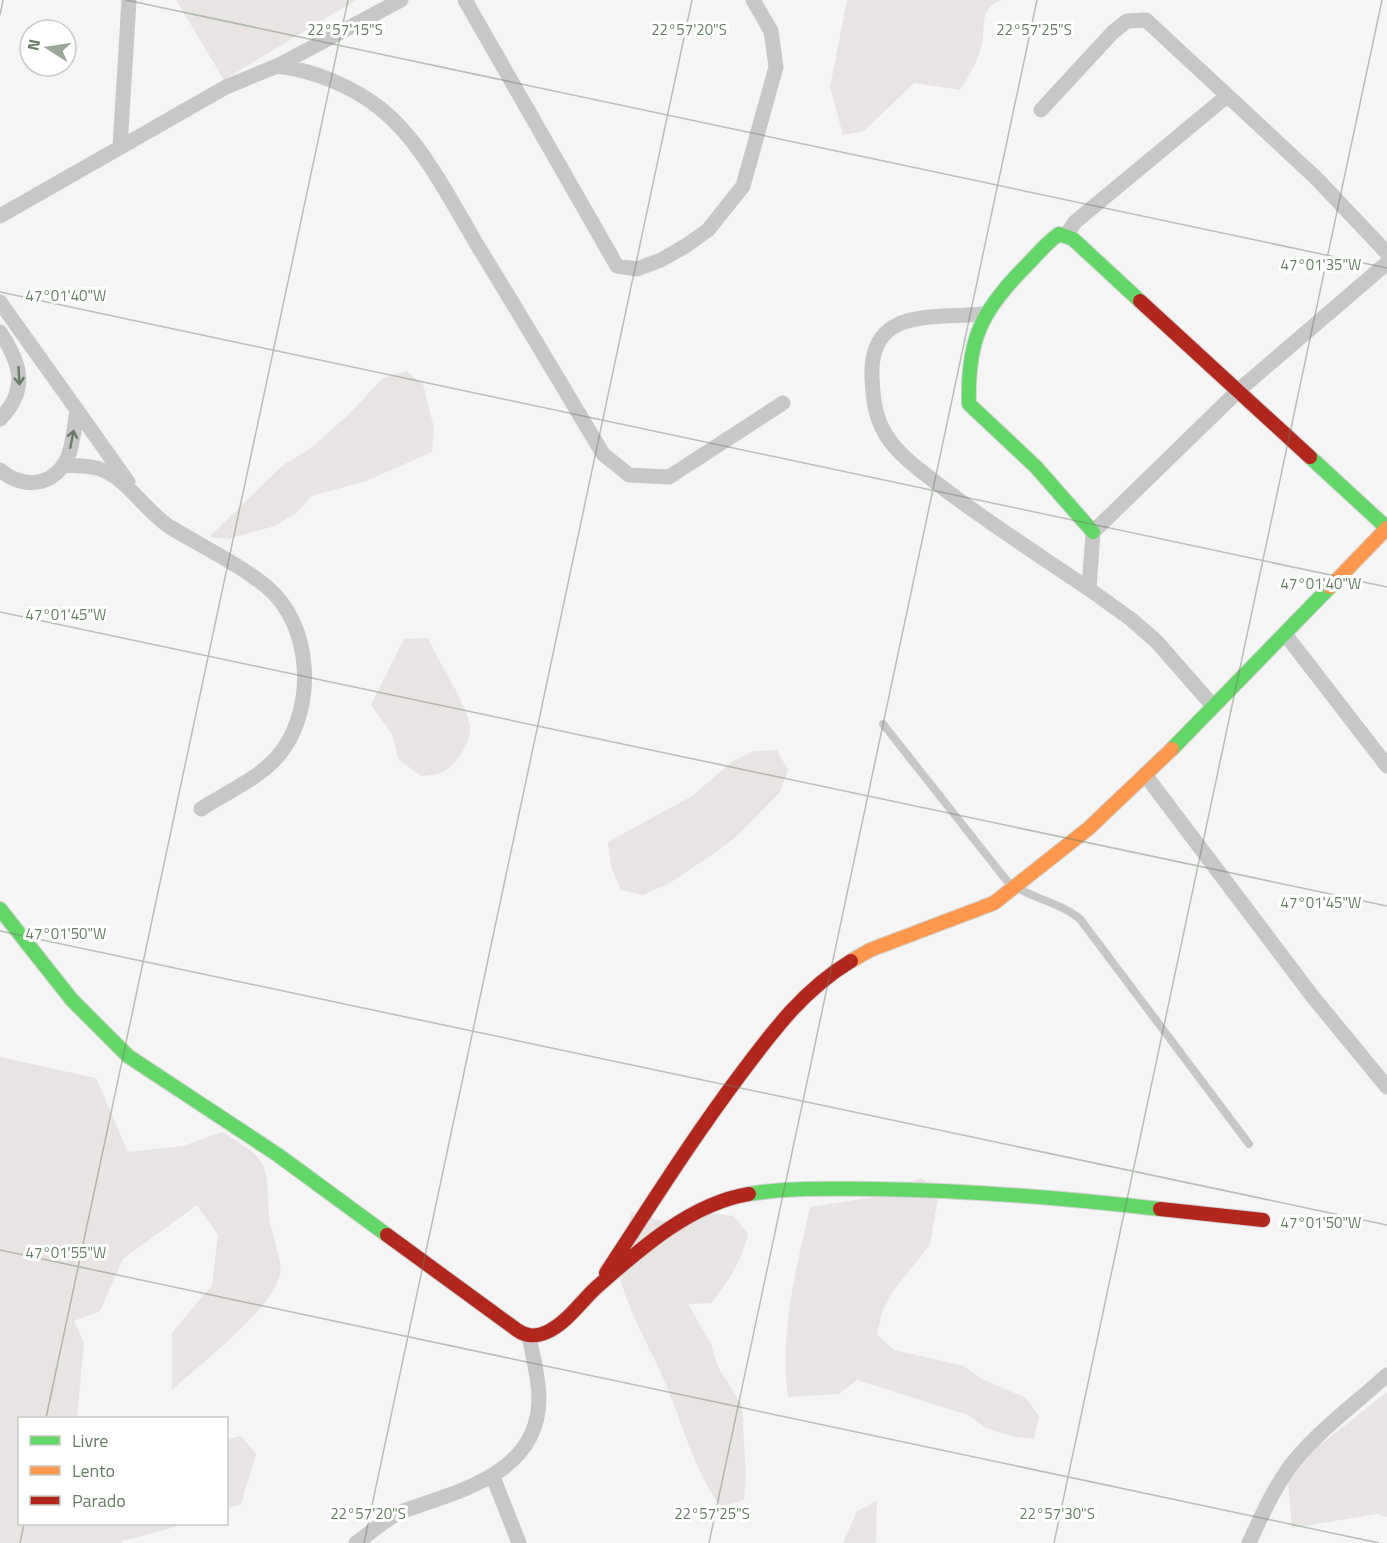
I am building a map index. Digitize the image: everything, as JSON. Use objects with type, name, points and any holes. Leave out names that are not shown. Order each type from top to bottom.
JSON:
[{"type":"street","points":[[120,146],[129,0]]},
{"type":"street","points":[[0,216],[226,87],[277,66],[401,0]]},
{"type":"street","points":[[465,0],[617,266],[626,270],[637,269],[661,260],[708,230],[743,186],[776,67],[771,31],[753,0]]},
{"type":"street","points":[[1041,110],[1113,32],[1127,21],[1146,20],[1316,178],[1387,254]]},
{"type":"street","points":[[277,66],[301,69],[341,85],[381,109],[401,128],[436,176],[603,454],[629,475],[669,477],[783,403]]},
{"type":"street","points":[[1093,532],[1036,467],[969,404],[969,350],[982,314],[1053,238],[1066,235],[1075,222],[1227,96]]},
{"type":"street","points":[[598,1286],[705,1121],[788,1011],[826,976],[870,950],[994,903],[1089,828],[1146,776],[1387,528],[1239,390],[1066,235]]},
{"type":"street","points":[[1089,589],[1093,532],[1239,390],[1387,263]]},
{"type":"street","points":[[0,302],[140,500]]},
{"type":"street","points":[[982,314],[910,320],[893,325],[883,332],[877,344],[872,372],[874,407],[886,435],[904,458],[965,506],[1089,589],[1157,642],[1213,706]]},
{"type":"street","points":[[0,332],[18,367],[19,389],[11,408],[0,419]]},
{"type":"street","points":[[0,470],[15,480],[34,484],[48,479],[63,465],[69,449],[76,411]]},
{"type":"street","points":[[63,465],[101,469],[112,475],[168,525],[228,559],[268,588],[286,608],[296,629],[303,656],[305,678],[302,708],[293,733],[282,751],[264,770],[201,809]]},
{"type":"street","points":[[1285,634],[1387,766]]},
{"type":"street","points":[[1146,776],[1235,897],[1387,1087]]},
{"type":"street","points":[[0,909],[72,1000],[128,1056],[278,1155],[514,1328],[529,1336],[538,1335],[555,1327],[598,1286],[692,1214],[722,1200],[763,1190],[916,1188],[1056,1198],[1263,1220]]},
{"type":"street","points":[[356,1543],[404,1510],[425,1505],[493,1477],[521,1454],[537,1419],[537,1379],[529,1336]]},
{"type":"street","points":[[1249,1543],[1271,1497],[1287,1471],[1308,1446],[1387,1376]]},
{"type":"street","points":[[493,1477],[519,1543]]},
{"type":"lane","points":[[883,724],[1015,887],[1065,908],[1080,919],[1249,1144]]},
{"type":"shaded area","points":[[176,0],[356,0],[224,80]]},
{"type":"shaded area","points":[[847,0],[1001,0],[993,4],[985,15],[983,41],[979,54],[960,90],[914,83],[864,131],[843,135],[830,87]]},
{"type":"shaded area","points":[[406,371],[423,384],[434,428],[432,452],[366,481],[312,496],[296,513],[275,526],[228,539],[209,537],[283,465],[311,448],[348,415],[383,378]]},
{"type":"shaded area","points":[[428,638],[458,694],[467,716],[470,732],[462,752],[453,764],[441,773],[421,776],[398,759],[392,734],[371,705],[404,639]]},
{"type":"shaded area","points":[[777,750],[788,770],[780,792],[737,836],[670,883],[643,895],[621,890],[611,867],[608,842],[692,796],[733,761],[754,751]]},
{"type":"shaded area","points":[[0,1057],[96,1078],[128,1152],[183,1146],[222,1132],[249,1149],[262,1164],[266,1173],[270,1222],[280,1261],[280,1274],[265,1303],[234,1335],[172,1390],[172,1333],[212,1285],[218,1235],[197,1205],[123,1259],[100,1311],[74,1321],[84,1342],[77,1417],[18,1417],[18,1525],[183,1525],[122,1543],[0,1543]]},
{"type":"shaded area","points":[[921,1178],[939,1191],[930,1245],[893,1291],[882,1312],[877,1334],[894,1350],[964,1366],[982,1379],[1026,1398],[1039,1416],[1034,1439],[1011,1436],[986,1428],[968,1415],[857,1380],[839,1394],[788,1397],[787,1325],[810,1207],[875,1197]]},
{"type":"shaded area","points":[[632,1212],[664,1221],[711,1213],[734,1216],[748,1234],[734,1270],[711,1303],[688,1304],[711,1344],[718,1367],[742,1405],[746,1477],[744,1500],[721,1507],[711,1492],[694,1459],[661,1373],[629,1305],[620,1277],[619,1259]]},
{"type":"shaded area","points":[[1387,1392],[1387,1517],[1378,1514],[1292,1528],[1287,1471]]},
{"type":"shaded area","points":[[241,1436],[256,1454],[241,1504],[228,1509],[228,1439]]},
{"type":"shaded area","points":[[877,1501],[876,1543],[843,1543],[857,1511]]},
{"type":"traffic: fast","points":[[1093,532],[1036,467],[969,404],[969,382],[974,345],[987,313],[997,298],[1059,234],[1073,239],[1140,301]]},
{"type":"traffic: fast","points":[[1310,457],[1387,528]]},
{"type":"traffic: fast","points":[[1172,749],[1330,587]]},
{"type":"traffic: fast","points":[[0,909],[72,1000],[128,1056],[278,1155],[387,1235]]},
{"type":"traffic: fast","points":[[749,1194],[811,1189],[945,1191],[1052,1198],[1160,1209]]},
{"type":"traffic: slow","points":[[1330,587],[1387,528]]},
{"type":"traffic: slow","points":[[851,961],[870,950],[994,903],[1089,828],[1172,749]]},
{"type":"traffic: jam","points":[[1140,301],[1310,457]]},
{"type":"traffic: jam","points":[[606,1273],[705,1124],[765,1043],[803,998],[851,961]]},
{"type":"traffic: jam","points":[[387,1235],[517,1330],[528,1335],[539,1335],[555,1328],[614,1272],[668,1229],[707,1207],[749,1194]]},
{"type":"traffic: jam","points":[[1160,1209],[1263,1220]]}]
